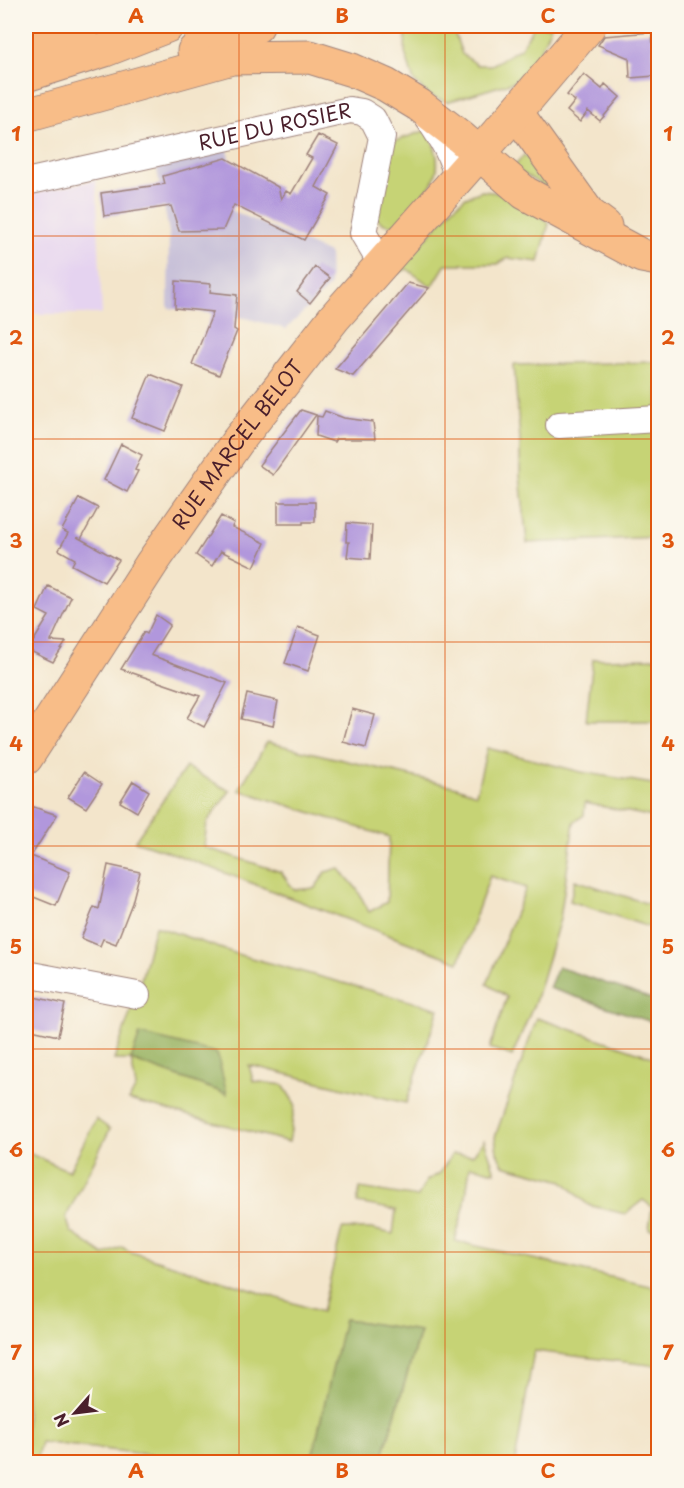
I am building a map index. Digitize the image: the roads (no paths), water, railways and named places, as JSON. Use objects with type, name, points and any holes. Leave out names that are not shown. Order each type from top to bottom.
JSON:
[{"type":"main road","points":[[26,44],[83,26]]},
{"type":"main road","points":[[26,75],[105,50],[167,26]]},
{"type":"main road","points":[[26,113],[257,26]]},
{"type":"main road","name":"RUE MARCEL BELOT","points":[[26,758],[155,558],[237,442],[334,318],[480,154],[589,26]]},
{"type":"main road","points":[[26,113],[232,58],[310,57],[368,76],[419,105],[525,193],[650,257]]},
{"type":"main road","points":[[516,112],[590,214],[650,257]]},
{"type":"street","points":[[419,105],[447,147],[453,160],[457,179]]},
{"type":"street","name":"RUE DU ROSIER","points":[[26,182],[350,110],[362,112],[372,119],[382,137],[363,233],[382,265]]},
{"type":"street","points":[[559,425],[658,419]]},
{"type":"street","points":[[26,974],[137,995]]}]
